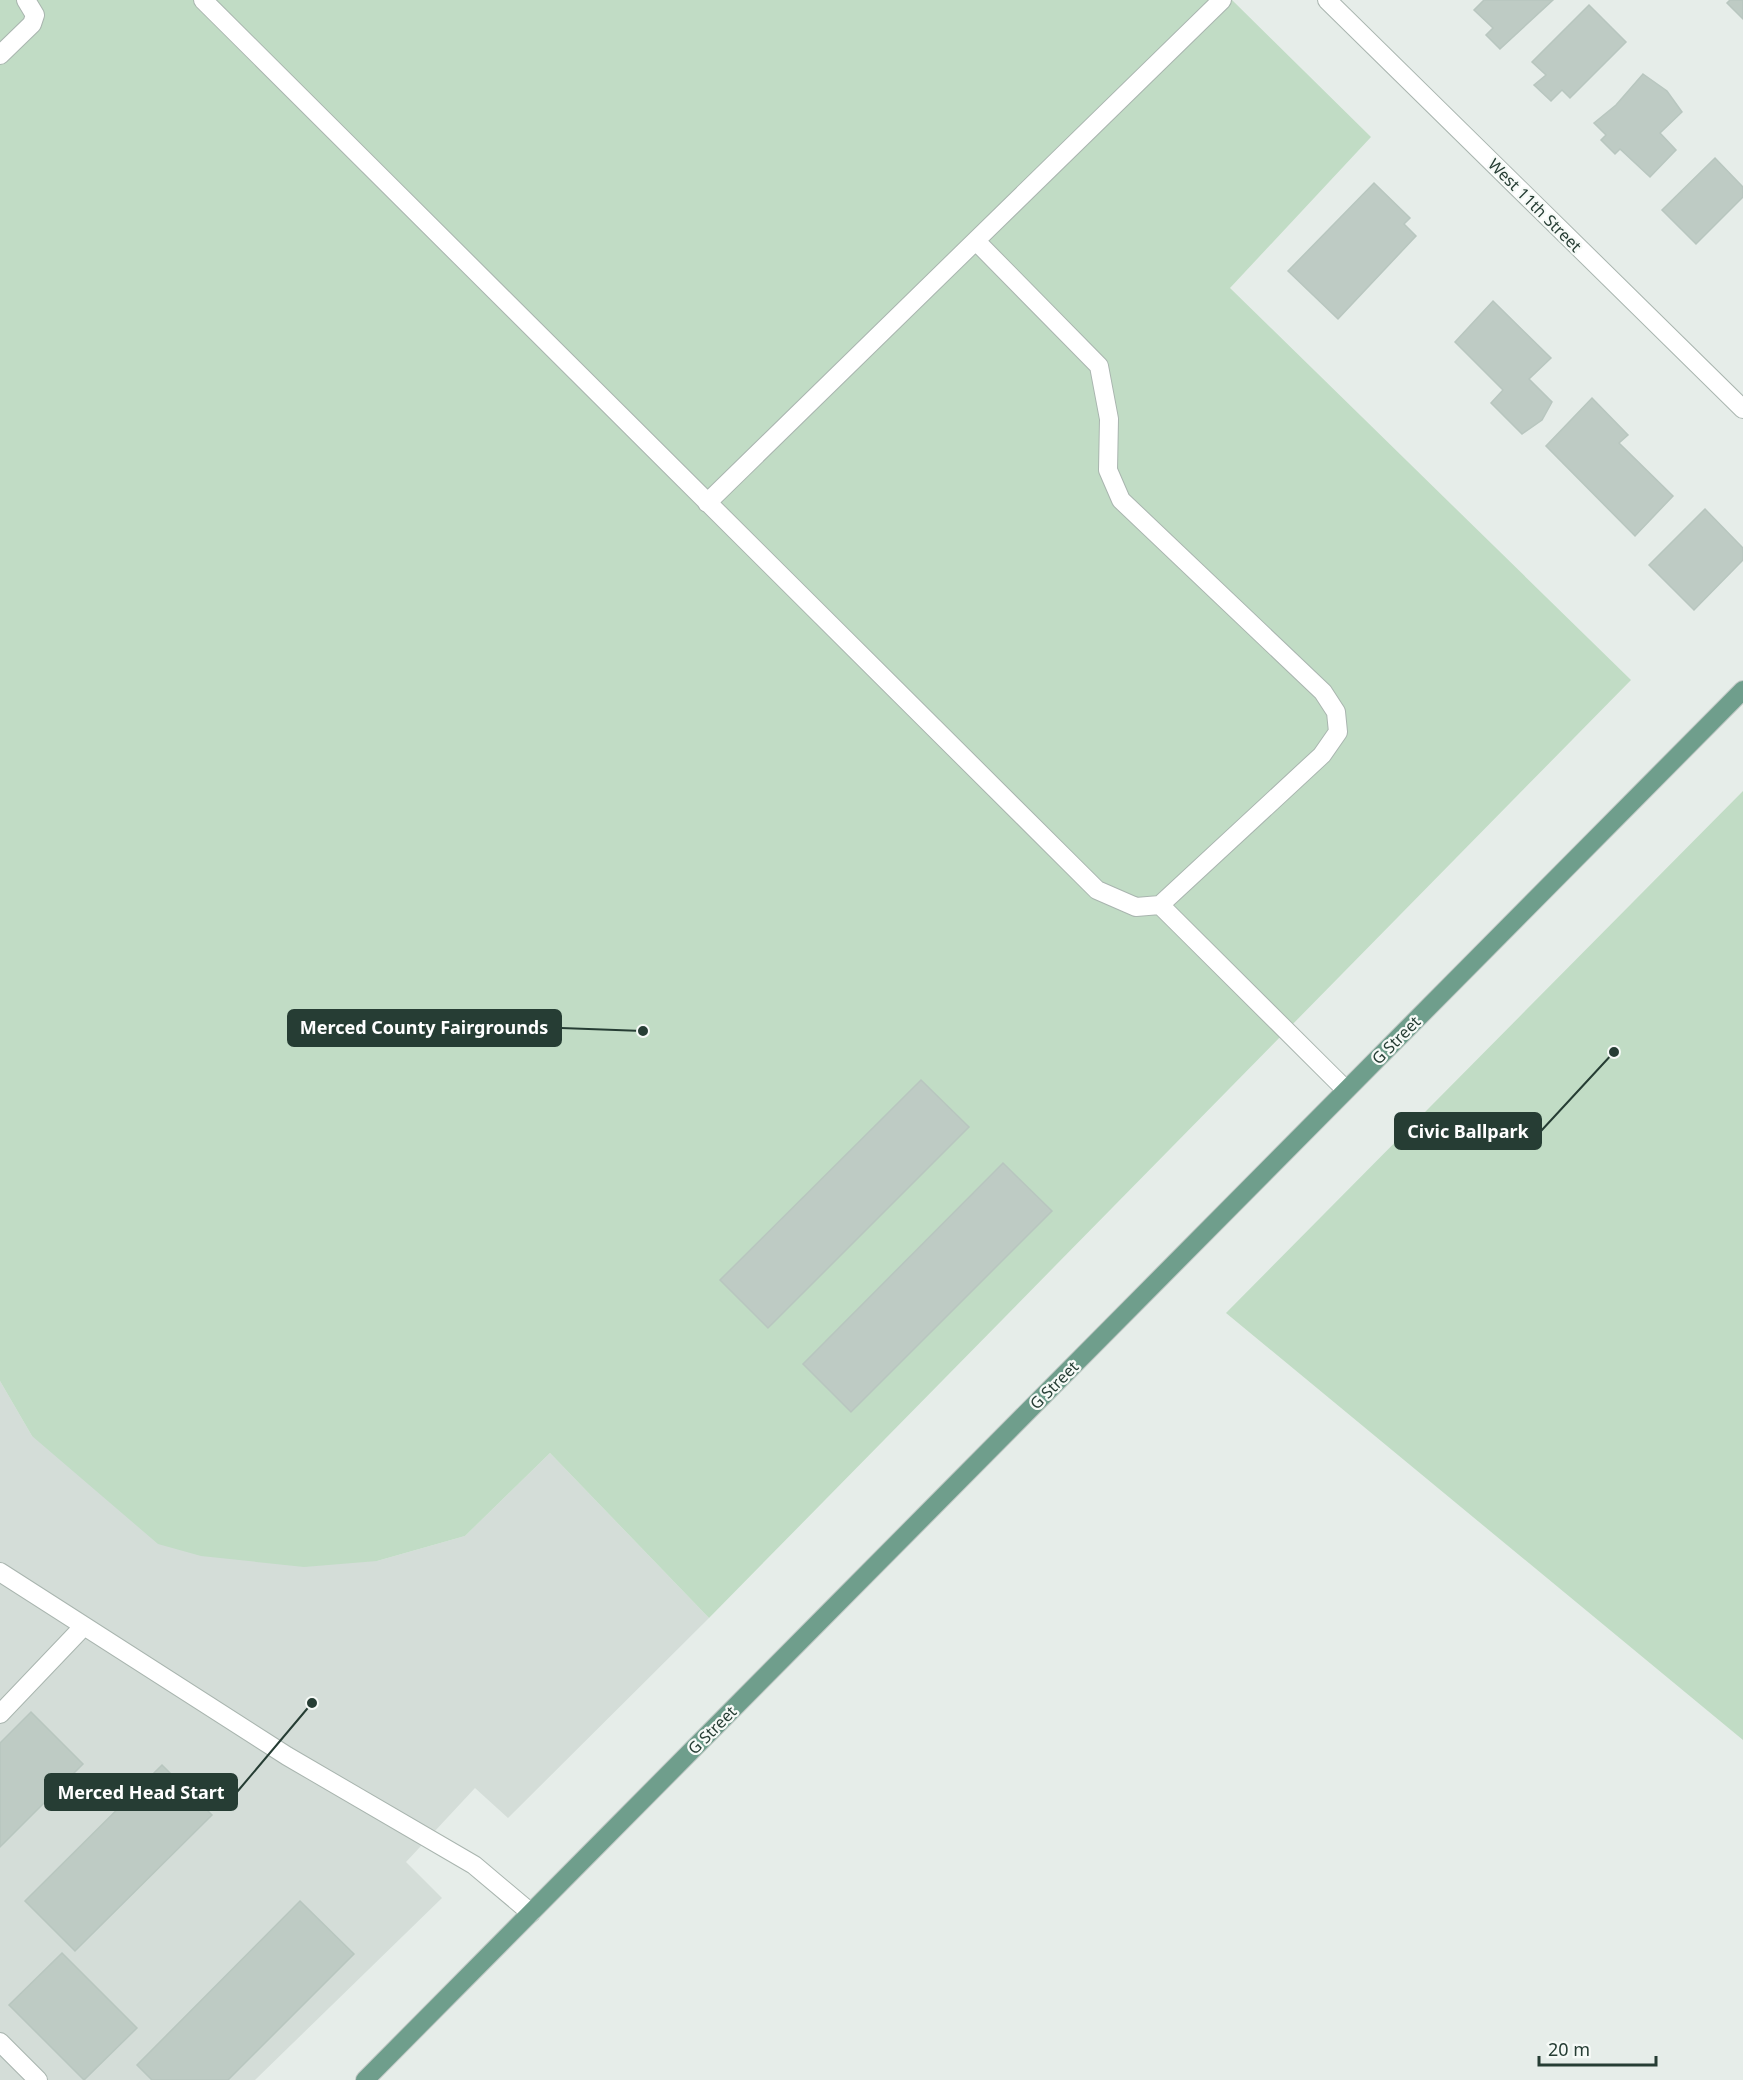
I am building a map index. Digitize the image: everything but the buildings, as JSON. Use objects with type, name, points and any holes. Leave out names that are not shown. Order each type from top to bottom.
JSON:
[{"type":"main road","name":"G Street","points":[[365,2080],[1743,690]]},
{"type":"street","points":[[0,55],[32,24],[35,15],[26,0]]},
{"type":"street","points":[[203,0],[1097,890],[1136,907],[1160,905],[1322,755],[1338,732],[1336,712],[1323,692],[1121,500],[1108,470],[1109,419],[1099,366],[976,241]]},
{"type":"street","points":[[707,503],[1222,0]]},
{"type":"street","name":"West 11th Street","points":[[1327,0],[1743,409]]},
{"type":"street","points":[[1160,905],[1346,1090]]},
{"type":"street","points":[[0,1572],[287,1756],[474,1865],[531,1913]]},
{"type":"street","points":[[0,1714],[83,1626]]},
{"type":"street","points":[[0,2042],[38,2080]]},
{"type":"shaded area","points":[[0,1381],[32,1436],[377,1561],[465,1536],[550,1453],[709,1618],[508,1818],[475,1788],[406,1862],[442,1898],[255,2080],[0,2080]]},
{"type":"green space","points":[[0,0],[1232,0],[1371,137],[1230,288],[1631,680],[709,1618],[550,1453],[465,1536],[377,1561],[304,1567],[201,1556],[158,1544],[32,1436],[0,1381]]},
{"type":"green space","points":[[1743,791],[1743,1740],[1226,1313]]},
{"type":"place","name":"Merced County Fairgrounds","points":[[643,1031]]},
{"type":"place","name":"Civic Ballpark","points":[[1614,1052]]},
{"type":"place","name":"Merced Head Start","points":[[312,1703]]}]
